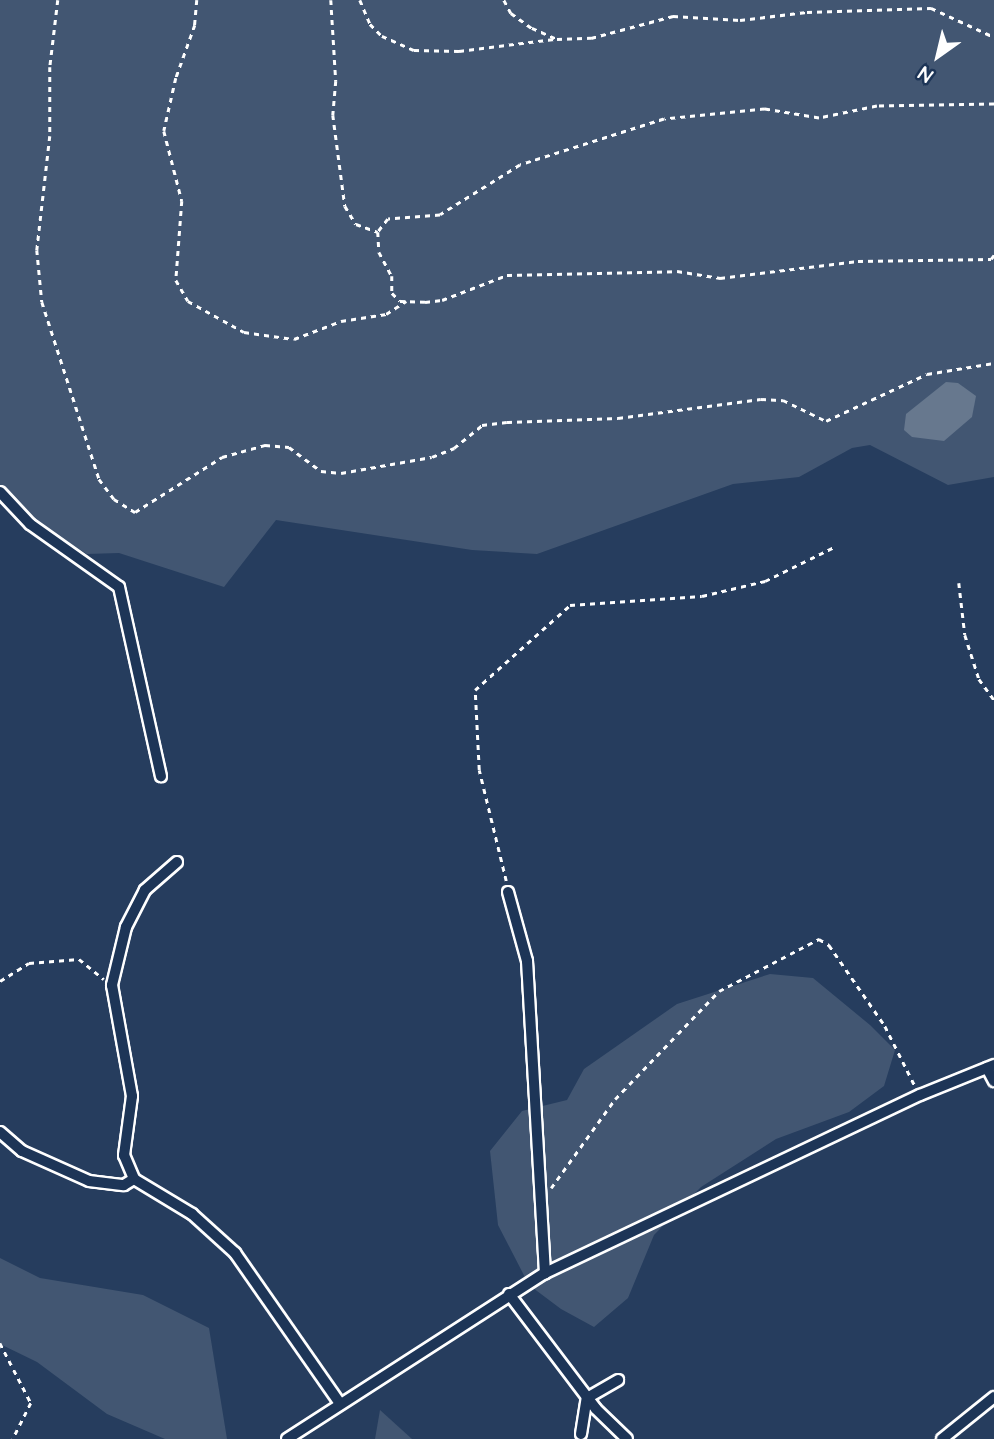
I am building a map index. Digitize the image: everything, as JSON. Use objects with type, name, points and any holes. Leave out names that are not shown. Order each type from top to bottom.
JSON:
[{"type":"street","points":[[0,492],[30,524],[118,587],[161,776]]},
{"type":"street","points":[[177,862],[145,890],[126,927],[112,985],[132,1096],[124,1155],[134,1179],[192,1214],[235,1253],[339,1402]]},
{"type":"street","points":[[508,891],[527,961],[545,1273]]},
{"type":"street","points":[[287,1439],[339,1402],[545,1273],[920,1095],[991,1066],[994,1081]]},
{"type":"street","points":[[0,1132],[22,1151],[89,1181],[124,1185],[134,1179]]},
{"type":"street","points":[[509,1294],[587,1398],[627,1439]]},
{"type":"street","points":[[587,1398],[618,1380]]},
{"type":"street","points":[[942,1439],[994,1396]]},
{"type":"street","points":[[581,1434],[587,1398]]},
{"type":"path","points":[[58,0],[50,67],[50,136],[37,250],[42,303],[99,479],[114,499],[135,512],[222,457],[265,445],[289,447],[321,471],[341,473],[432,457],[454,448],[482,425],[508,422],[618,418],[761,399],[783,400],[826,421],[927,374],[994,363]]},
{"type":"path","points":[[197,0],[195,25],[176,78],[164,131],[182,201],[176,279],[188,302],[244,332],[294,340],[341,321],[386,314],[407,301]]},
{"type":"path","points":[[331,0],[337,81],[333,115],[345,205],[356,224],[378,232]]},
{"type":"path","points":[[360,0],[370,24],[382,36],[414,50],[459,51],[557,39],[591,38],[673,16],[740,20],[819,11],[931,8],[994,37]]},
{"type":"path","points":[[504,0],[511,13],[532,28],[557,39]]},
{"type":"path","points":[[993,258],[887,259],[720,278],[677,271],[507,275],[442,300],[407,301],[392,293],[392,276],[379,252],[378,232],[388,219],[440,215],[520,165],[664,119],[765,109],[819,118],[877,106],[994,104]]},
{"type":"path","points":[[508,891],[479,770],[475,691],[570,605],[702,596],[765,581],[836,546]]},
{"type":"path","points":[[959,583],[965,635],[979,679],[994,701]]},
{"type":"path","points":[[541,1202],[615,1099],[719,991],[819,939],[829,945],[885,1026],[920,1095]]},
{"type":"path","points":[[0,981],[29,963],[79,959],[112,985]]},
{"type":"path","points":[[0,1343],[31,1403],[13,1439]]},
{"type":"shaded area","points":[[0,0],[994,0],[994,477],[948,485],[870,445],[852,448],[799,477],[733,484],[537,554],[472,550],[276,520],[224,587],[119,553],[87,554],[31,519],[0,486]]},
{"type":"shaded area","points":[[946,382],[958,383],[976,396],[972,417],[944,441],[912,437],[904,430],[906,414]]},
{"type":"shaded area","points":[[770,974],[813,978],[870,1025],[895,1050],[884,1086],[849,1112],[776,1139],[701,1187],[654,1235],[628,1298],[594,1327],[561,1309],[529,1285],[498,1225],[490,1151],[522,1111],[567,1100],[584,1069],[677,1004]]},
{"type":"shaded area","points":[[0,1258],[40,1278],[143,1295],[209,1328],[227,1439],[165,1439],[107,1414],[37,1362],[0,1344]]},
{"type":"shaded area","points":[[380,1410],[412,1439],[375,1439]]}]
